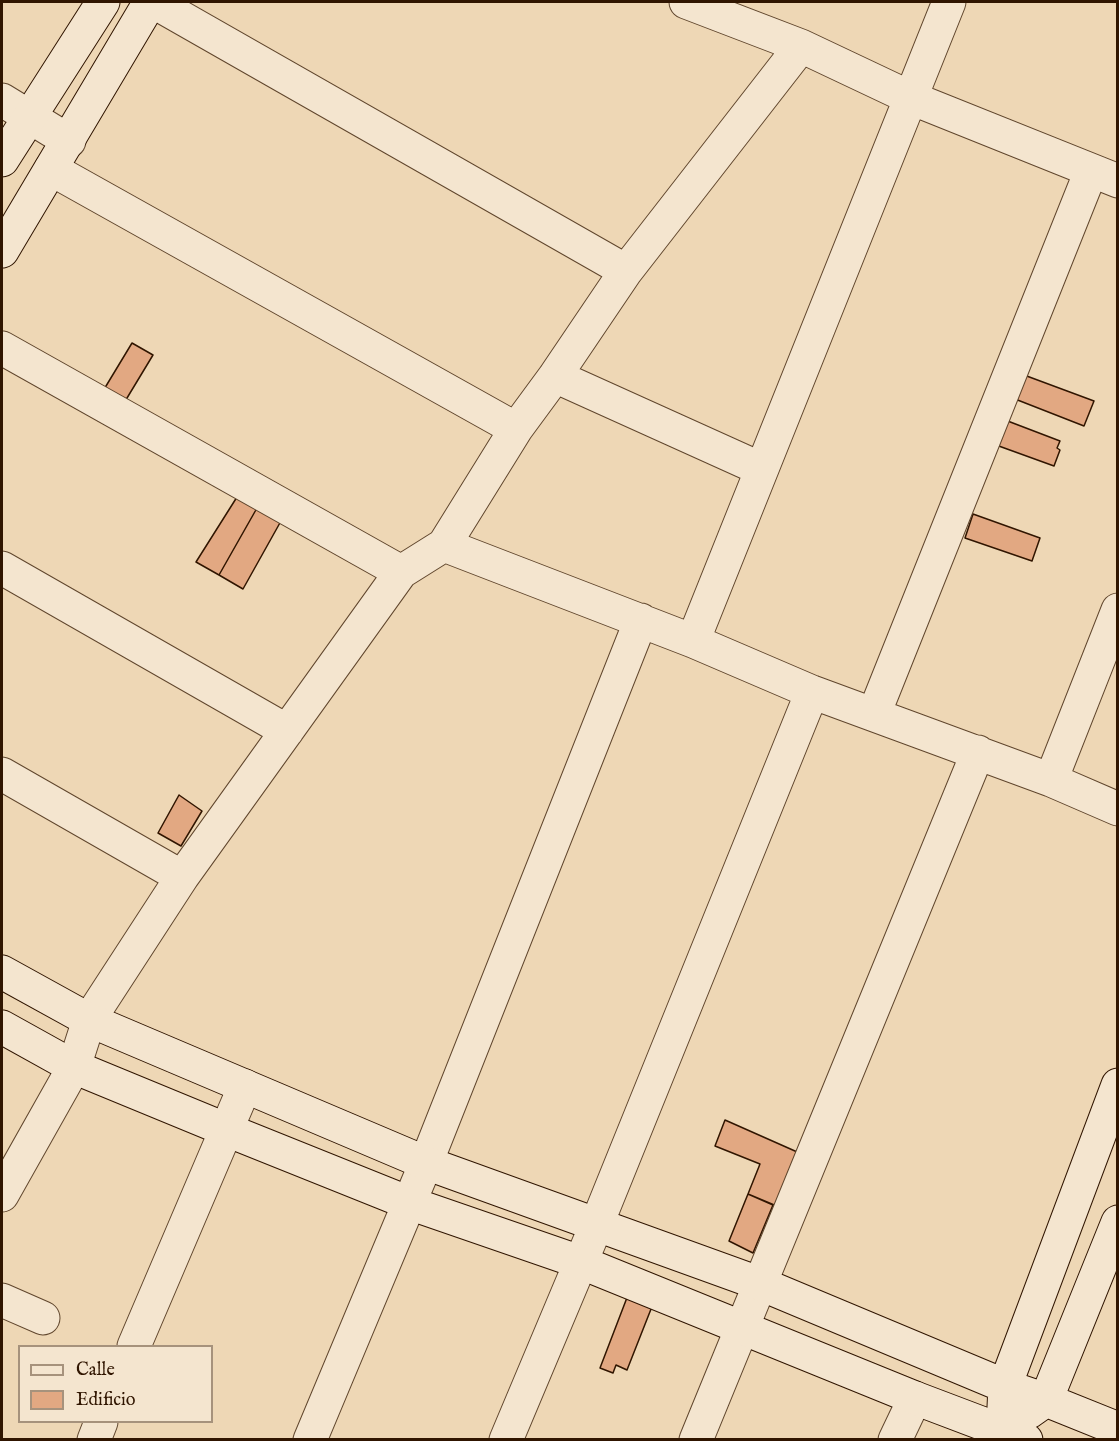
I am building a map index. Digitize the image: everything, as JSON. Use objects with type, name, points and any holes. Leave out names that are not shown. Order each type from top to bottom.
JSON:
[{"type":"street","points":[[2,160],[15,108],[103,2]]},
{"type":"street","points":[[2,251],[152,2],[626,271]]},
{"type":"street","points":[[686,2],[742,12],[801,46],[911,98],[1104,176],[874,714]]},
{"type":"street","points":[[693,641],[949,2]]},
{"type":"street","points":[[2,1195],[74,1067],[89,1020],[183,877],[401,572],[444,545],[516,429],[626,271],[801,46]]},
{"type":"street","points":[[15,108],[69,141]]},
{"type":"street","points":[[51,169],[516,429]]},
{"type":"street","points":[[2,348],[401,572]]},
{"type":"street","points":[[555,376],[761,469]]},
{"type":"street","points":[[444,545],[641,620],[812,692],[978,752],[1118,809]]},
{"type":"street","points":[[2,568],[287,731]]},
{"type":"street","points":[[1051,780],[1118,610]]},
{"type":"street","points":[[310,1440],[426,1163],[641,620]]},
{"type":"street","points":[[506,1440],[596,1226],[812,692]]},
{"type":"street","points":[[696,1440],[978,752]]},
{"type":"street","points":[[2,774],[183,877]]},
{"type":"street","points":[[2,972],[89,1020],[426,1163],[761,1284],[1005,1386],[1118,1429]]},
{"type":"street","points":[[2,1027],[74,1067],[227,1130],[409,1203],[580,1262],[915,1398],[1015,1435]]},
{"type":"street","points":[[1015,1435],[1005,1386],[1118,1085]]},
{"type":"street","points":[[135,1345],[245,1086]]},
{"type":"street","points":[[1015,1435],[1046,1400],[1118,1222]]},
{"type":"street","points":[[2,1300],[43,1318]]},
{"type":"street","points":[[895,1440],[915,1398]]},
{"type":"street","points":[[94,1440],[101,1423]]},
{"type":"building","points":[[132,343],[153,355],[124,403],[103,391]]},
{"type":"building","points":[[1024,375],[1094,401],[1084,426],[1015,399]]},
{"type":"building","points":[[1005,420],[1060,441],[1057,448],[1060,450],[1054,466],[996,445]]},
{"type":"building","points":[[237,497],[257,508],[219,575],[196,562]]},
{"type":"building","points":[[257,508],[281,521],[243,589],[219,575]]},
{"type":"building","points":[[973,514],[1040,538],[1032,561],[965,538]]},
{"type":"building","points":[[179,795],[202,811],[181,846],[158,833]]},
{"type":"building","points":[[725,1120],[804,1155],[779,1207],[748,1194],[760,1164],[715,1146]]},
{"type":"building","points":[[748,1194],[773,1205],[753,1253],[729,1241]]},
{"type":"building","points":[[628,1295],[653,1304],[627,1370],[616,1365],[613,1373],[600,1368]]}]
